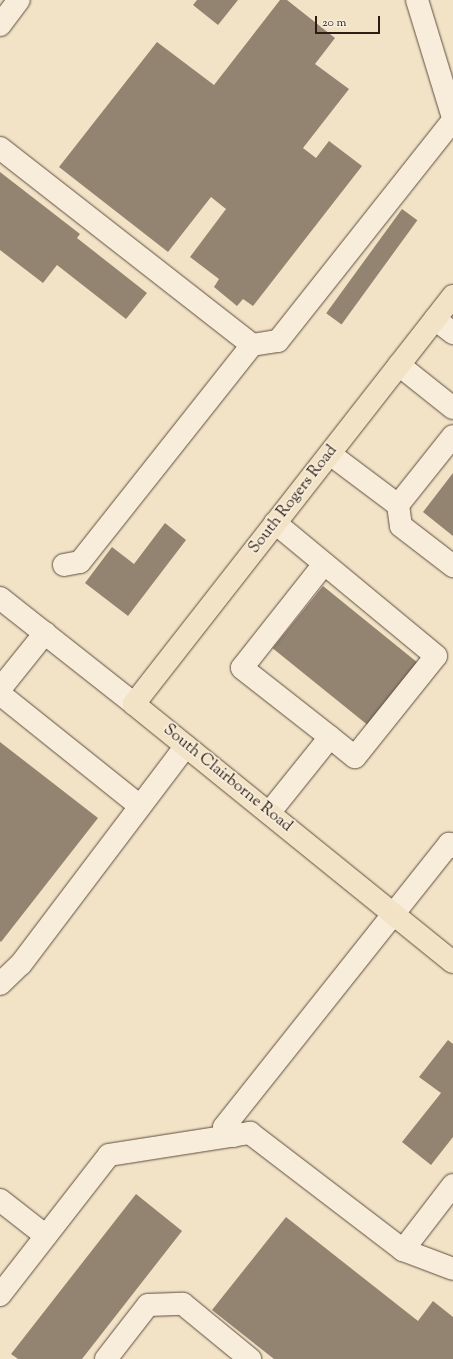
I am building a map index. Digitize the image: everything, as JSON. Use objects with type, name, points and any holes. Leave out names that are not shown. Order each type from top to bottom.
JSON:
[{"type":"main road","name":"South Rogers Road","points":[[134,704],[453,296]]},
{"type":"main road","name":"South Clairborne Road","points":[[134,704],[453,962]]},
{"type":"street","points":[[0,25],[19,0]]},
{"type":"street","points":[[0,148],[252,344],[278,341],[453,119],[417,0]]},
{"type":"street","points":[[435,319],[453,333]]},
{"type":"street","points":[[64,565],[80,562],[252,344]]},
{"type":"street","points":[[399,365],[453,408]]},
{"type":"street","points":[[398,505],[453,436]]},
{"type":"street","points":[[330,454],[398,505],[401,526],[453,566]]},
{"type":"street","points":[[276,523],[436,656],[355,757],[242,668],[324,564]]},
{"type":"street","name":"South Clairborne Road","points":[[0,598],[134,704]]},
{"type":"street","points":[[0,689],[44,633]]},
{"type":"street","points":[[0,694],[140,806]]},
{"type":"street","points":[[269,813],[330,737]]},
{"type":"street","points":[[0,984],[21,964],[186,746]]},
{"type":"street","points":[[234,1136],[224,1127],[450,844],[453,848]]},
{"type":"street","points":[[0,1294],[109,1155],[250,1133],[403,1250],[453,1269]]},
{"type":"street","points":[[403,1250],[453,1185]]},
{"type":"street","points":[[0,1200],[46,1236]]},
{"type":"street","points":[[106,1359],[148,1305],[183,1304],[250,1359]]},
{"type":"building","points":[[197,0],[238,0],[218,25],[193,5]]},
{"type":"building","points":[[280,0],[287,0],[335,38],[315,64],[349,89],[303,148],[316,158],[329,141],[362,166],[253,306],[243,299],[237,306],[214,287],[219,279],[190,257],[226,209],[211,197],[168,252],[59,167],[157,42],[214,85]]},
{"type":"building","points":[[0,172],[80,234],[77,238],[147,293],[126,319],[57,265],[43,283],[0,250]]},
{"type":"building","points":[[402,209],[417,220],[342,325],[326,313]]},
{"type":"building","points":[[453,473],[453,536],[423,512]]},
{"type":"building","points":[[165,523],[186,540],[128,616],[85,583],[112,547],[134,564]]},
{"type":"building","points":[[323,586],[422,666],[371,728],[273,648]]},
{"type":"building","points":[[0,742],[98,818],[1,942],[0,941]]},
{"type":"building","points":[[448,1040],[453,1044],[453,1137],[431,1165],[402,1142],[441,1093],[419,1077]]},
{"type":"building","points":[[136,1194],[182,1231],[82,1359],[18,1359],[11,1354]]},
{"type":"building","points":[[286,1217],[418,1321],[433,1301],[453,1317],[453,1359],[274,1359],[212,1310]]}]
